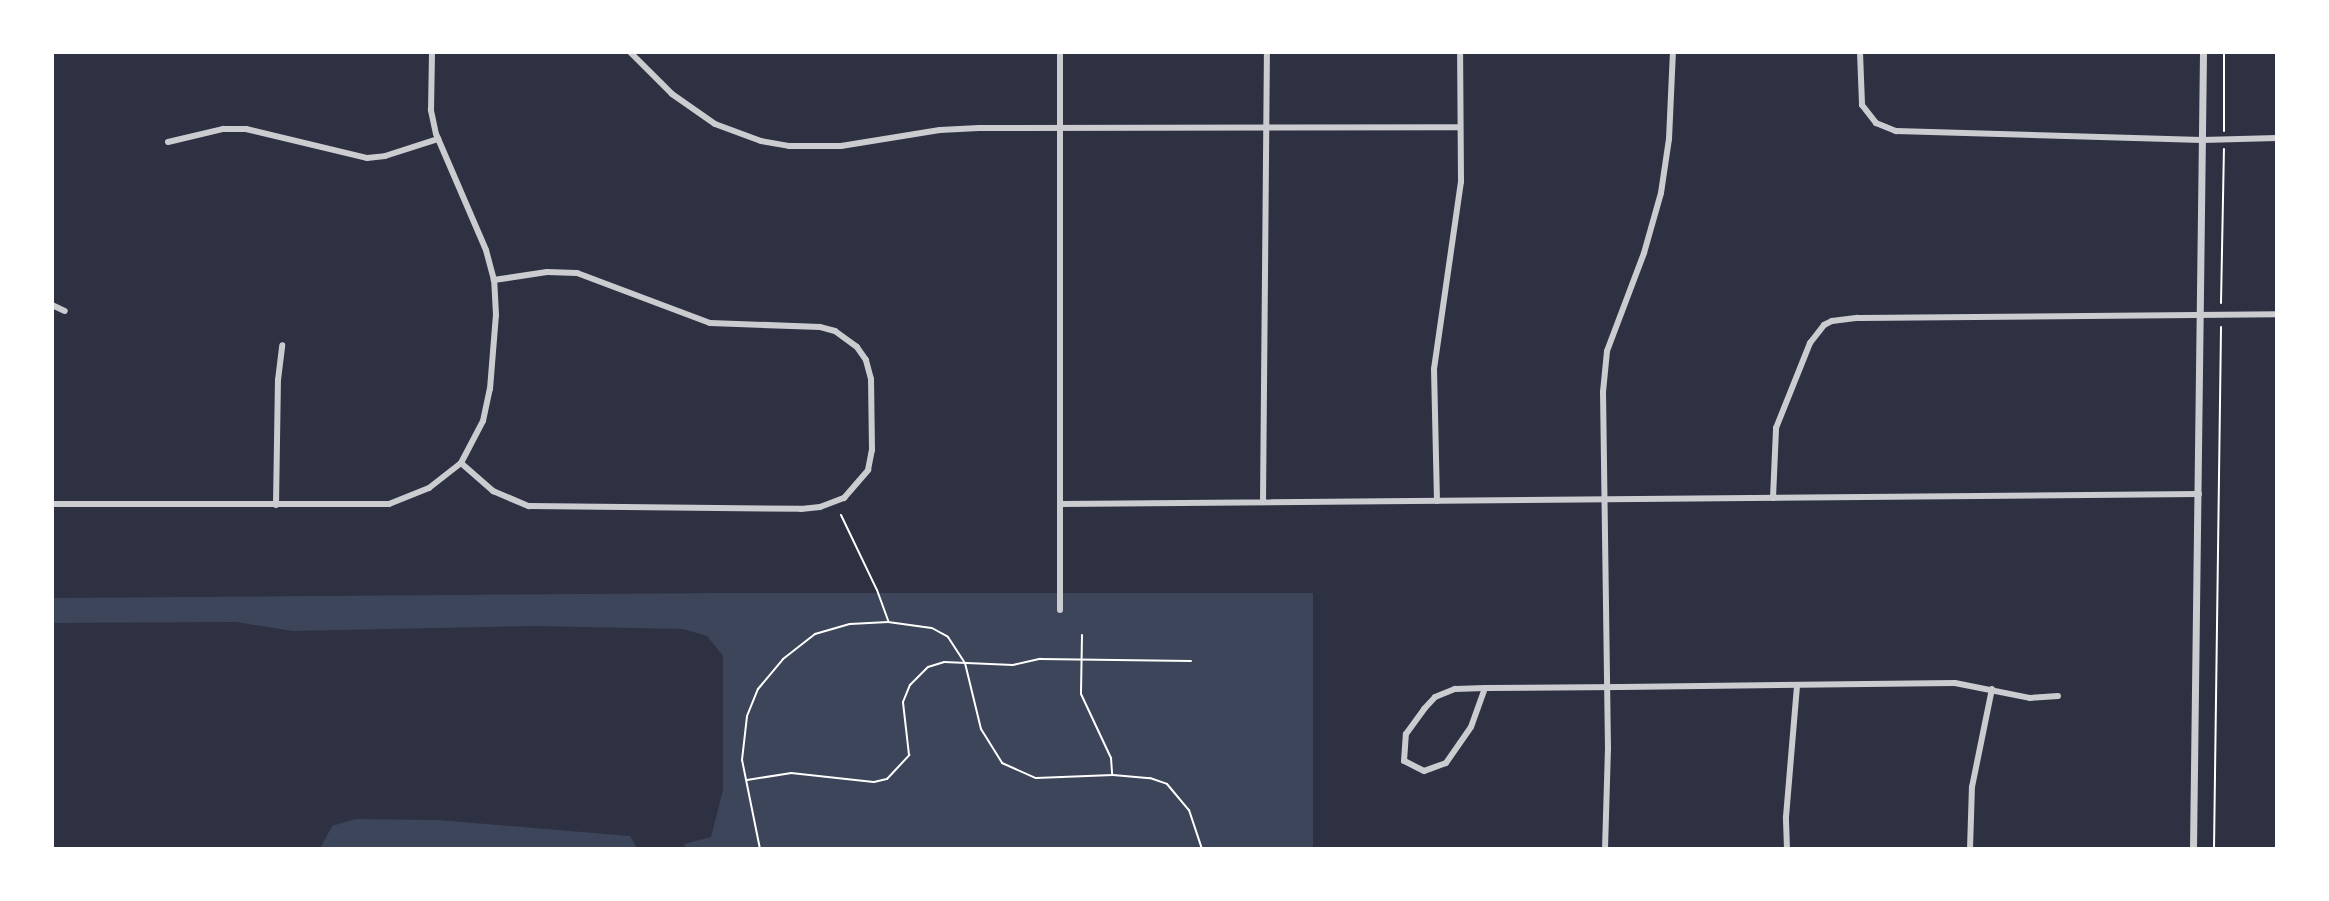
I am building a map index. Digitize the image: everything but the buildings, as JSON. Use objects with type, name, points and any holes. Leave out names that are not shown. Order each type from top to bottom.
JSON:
[{"type":"street","points":[[52,504],[389,504],[429,488],[461,463],[483,421],[490,389],[496,315],[494,280],[486,250],[438,139],[431,110],[432,52]]},
{"type":"street","points":[[630,52],[672,94],[715,124],[761,141],[789,146],[841,146],[940,130],[1460,127]]},
{"type":"street","points":[[1060,52],[1060,610]]},
{"type":"street","points":[[1263,502],[1267,52]]},
{"type":"street","points":[[1437,501],[1434,369],[1459,200],[1460,52]]},
{"type":"street","points":[[1605,849],[1607,687],[1603,392],[1607,351],[1655,220],[1669,139],[1673,52]]},
{"type":"street","points":[[1860,52],[1862,105],[1886,128],[2202,140],[2277,138]]},
{"type":"street","points":[[2193,849],[2203,52]]},
{"type":"street","points":[[168,142],[223,129],[246,129],[367,158],[385,156],[438,139]]},
{"type":"street","points":[[461,463],[493,491],[529,506],[801,509],[820,507],[844,498],[868,470],[870,460],[871,379],[857,347],[835,331],[820,327],[710,323],[577,273],[547,272],[494,280]]},
{"type":"street","points":[[52,305],[65,311]]},
{"type":"street","points":[[1773,498],[1776,428],[1810,343],[1818,330],[1832,321],[1858,318],[2277,314]]},
{"type":"street","points":[[276,505],[278,380],[282,345]]},
{"type":"street","points":[[1061,504],[2199,494]]},
{"type":"street","points":[[1485,688],[1471,727],[1446,763],[1424,771],[1404,761],[1406,734],[1435,697],[1455,689],[1485,688],[1955,683],[2030,698],[2058,696]]},
{"type":"street","points":[[1787,849],[1786,817],[1797,685]]},
{"type":"street","points":[[1970,849],[1972,787],[1992,689]]},
{"type":"path","points":[[2224,52],[2224,130]]},
{"type":"path","points":[[2221,305],[2224,150]]},
{"type":"path","points":[[2214,849],[2221,327]]},
{"type":"path","points":[[841,515],[877,590],[888,622]]},
{"type":"path","points":[[760,849],[742,745],[747,716],[758,689],[783,659],[815,634],[850,624],[888,622],[932,628],[948,637],[965,663],[981,729],[1002,763],[1036,778],[1113,775],[1150,778],[1167,784],[1189,810],[1202,849]]},
{"type":"path","points":[[1082,635],[1081,694],[1111,758],[1113,775]]},
{"type":"path","points":[[746,780],[791,773],[874,782],[887,779],[909,755],[903,702],[910,685],[928,667],[944,662],[1013,665],[1040,659],[1081,658],[1191,661]]},
{"type":"shaded area","points":[[1313,593],[1313,849],[686,849],[684,844],[711,837],[723,790],[723,656],[707,636],[683,629],[534,626],[293,631],[236,622],[52,623],[52,598]]},
{"type":"shaded area","points":[[355,819],[439,820],[630,836],[638,849],[320,849],[332,826]]}]
